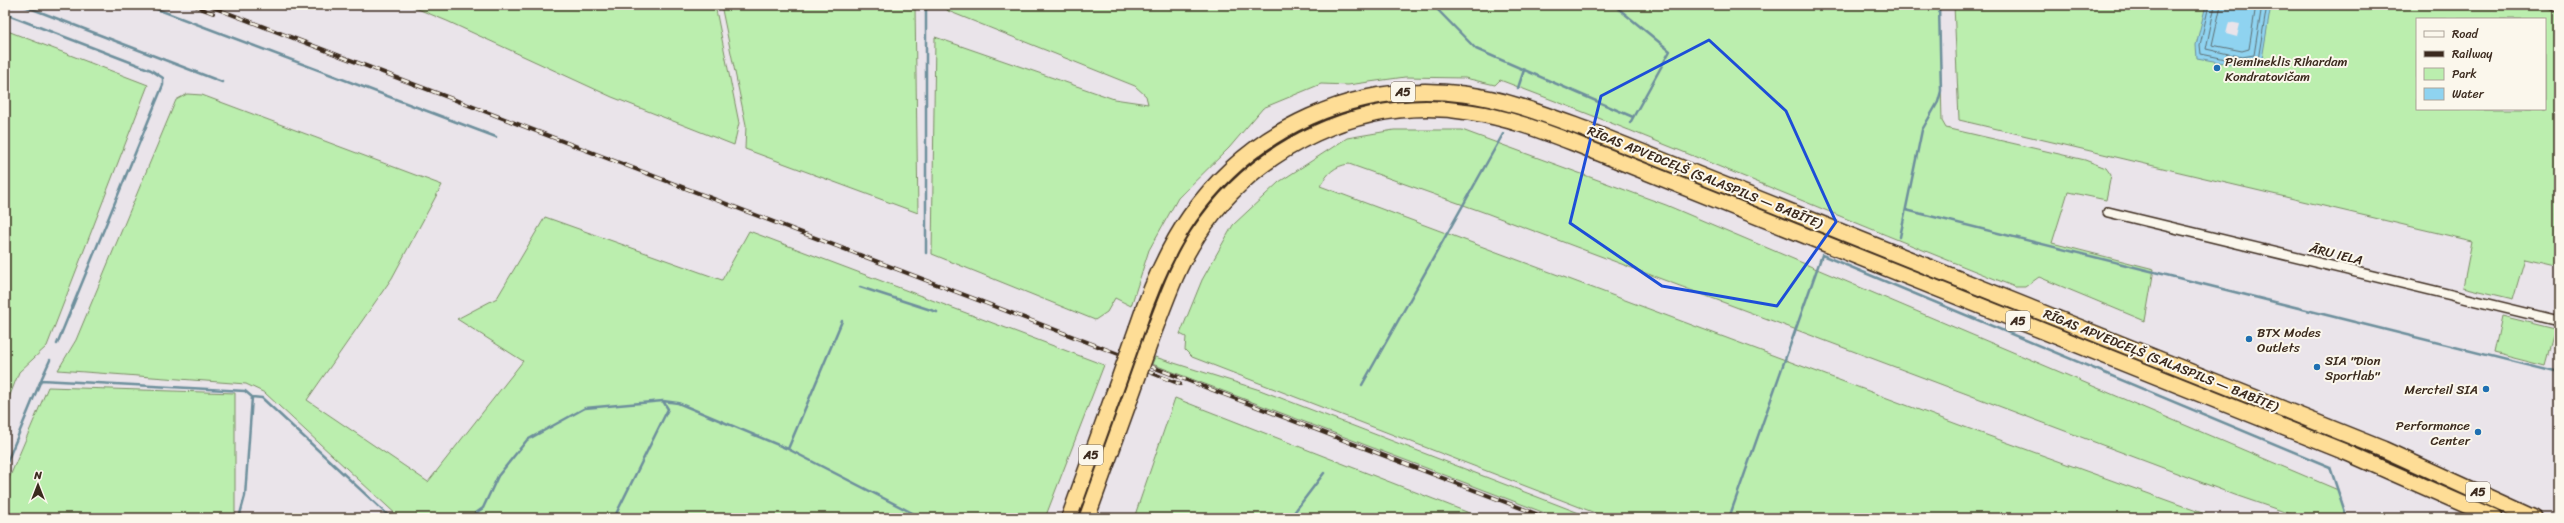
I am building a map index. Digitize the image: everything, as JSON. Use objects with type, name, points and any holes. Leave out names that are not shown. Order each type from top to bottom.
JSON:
[{"type":"highway","name":"RĪGAS APVEDCEĻŠ (SALASPILS — BABĪTE)","points":[[1069,518],[1137,328],[1165,259],[1190,216],[1221,179],[1262,145],[1306,118],[1350,101],[1396,93],[1455,93],[1510,103],[1587,130],[2383,450],[2534,518]]},
{"type":"highway","name":"RĪGAS APVEDCEĻŠ (SALASPILS — BABĪTE)","points":[[1087,518],[1153,334],[1178,273],[1198,236],[1228,196],[1272,158],[1310,136],[1354,118],[1401,109],[1451,109],[1499,118],[1546,132],[2372,464],[2495,518]]},
{"type":"highway","points":[[2372,464],[2369,458],[2370,453],[2374,450],[2383,450]]},
{"type":"street","name":"ĀRU IELA","points":[[2108,212],[2559,321]]},
{"type":"highlighted area","points":[[1709,40],[1786,111],[1836,222],[1777,306],[1662,286],[1570,223],[1601,96]]},
{"type":"green space","points":[[408,5],[715,5],[739,123],[734,145],[612,97],[447,21]]},
{"type":"green space","points":[[721,5],[915,5],[918,213],[745,149],[746,125]]},
{"type":"green space","points":[[942,5],[1939,5],[1942,121],[1946,128],[2085,160],[2106,168],[2111,175],[2106,200],[2068,192],[2052,243],[2154,269],[2145,321],[2039,277],[2025,287],[2015,287],[1629,130],[1500,80],[1495,85],[1465,78],[1405,77],[1348,85],[1321,84],[1263,108],[1229,148],[1178,198],[1149,250],[1131,306],[1115,298],[1107,312],[1095,320],[932,254],[935,37],[1114,99],[1148,104],[1146,96],[1135,86],[948,11]]},
{"type":"green space","points":[[1954,5],[2535,5],[2559,11],[2559,266],[2525,258],[2513,299],[2463,287],[2472,241],[1959,120]]},
{"type":"green space","points":[[5,30],[148,85],[47,346],[19,372],[5,408]]},
{"type":"green space","points":[[187,94],[202,95],[442,185],[392,278],[307,400],[428,482],[523,361],[457,319],[497,298],[545,217],[722,280],[749,231],[1104,365],[1045,518],[400,518],[265,393],[246,384],[58,370],[76,340],[176,100]]},
{"type":"green space","points":[[1394,130],[1462,130],[1666,205],[2338,490],[2347,518],[2302,518],[2235,495],[1486,213],[1349,164],[1335,168],[1320,186],[1978,432],[2216,518],[1608,518],[1192,357],[1185,350],[1186,337],[1180,334],[1202,280],[1233,225],[1279,182],[1347,138]]},
{"type":"green space","points":[[2502,316],[2555,329],[2545,366],[2494,353]]},
{"type":"green space","points":[[1155,357],[1260,390],[1592,518],[1558,518],[1152,364]]},
{"type":"green space","points":[[48,387],[235,393],[235,518],[5,518],[5,488]]},
{"type":"green space","points":[[1175,398],[1482,518],[1134,518]]},
{"type":"water","points":[[2206,5],[2271,5],[2261,65],[2241,66],[2197,58],[2196,45]]},
{"type":"pier","points":[[2229,22],[2240,24],[2237,37],[2226,34]]},
{"type":"waterway","points":[[22,5],[222,82]]},
{"type":"waterway","points":[[146,5],[496,137]]},
{"type":"waterway","points":[[926,5],[926,253]]},
{"type":"waterway","points":[[1433,5],[1476,49],[1633,117]]},
{"type":"waterway","points":[[1614,5],[1670,51],[1630,123]]},
{"type":"waterway","points":[[1900,237],[1922,130],[1938,102],[1941,91],[1939,5]]},
{"type":"waterway","points":[[5,14],[151,70],[163,78],[163,85],[57,344]]},
{"type":"waterway","points":[[1518,88],[1524,70]]},
{"type":"waterway","points":[[1362,385],[1503,134]]},
{"type":"waterway","points":[[1906,210],[2559,373]]},
{"type":"waterway","points":[[1729,518],[1822,255],[2330,467],[2347,518]]},
{"type":"waterway","points":[[860,287],[937,312]]},
{"type":"waterway","points":[[788,449],[842,321]]},
{"type":"waterway","points":[[41,380],[50,360]]},
{"type":"waterway","points":[[5,467],[41,380],[245,391],[252,397]]},
{"type":"waterway","points":[[239,518],[245,496],[252,397],[262,398],[391,518]]},
{"type":"waterway","points":[[469,518],[483,508],[498,476],[527,440],[585,408],[663,401],[678,403],[788,449],[922,518]]},
{"type":"waterway","points":[[614,518],[668,409],[663,401]]},
{"type":"waterway","points":[[1290,518],[1324,473]]},
{"type":"railway","points":[[192,5],[213,13]]},
{"type":"railway","points":[[207,5],[1547,518]]},
{"type":"railway","points":[[1131,365],[1180,384]]},
{"type":"place","name":"Piemineklis Rihardam Kondratovičam","points":[[2217,68]]},
{"type":"place","name":"BTX Modes Outlets","points":[[2249,339]]},
{"type":"place","name":"SIA \"Dion Sportlab\"","points":[[2317,367]]},
{"type":"place","name":"Mercteil SIA","points":[[2486,389]]},
{"type":"place","name":"Performance Center","points":[[2478,432]]}]
